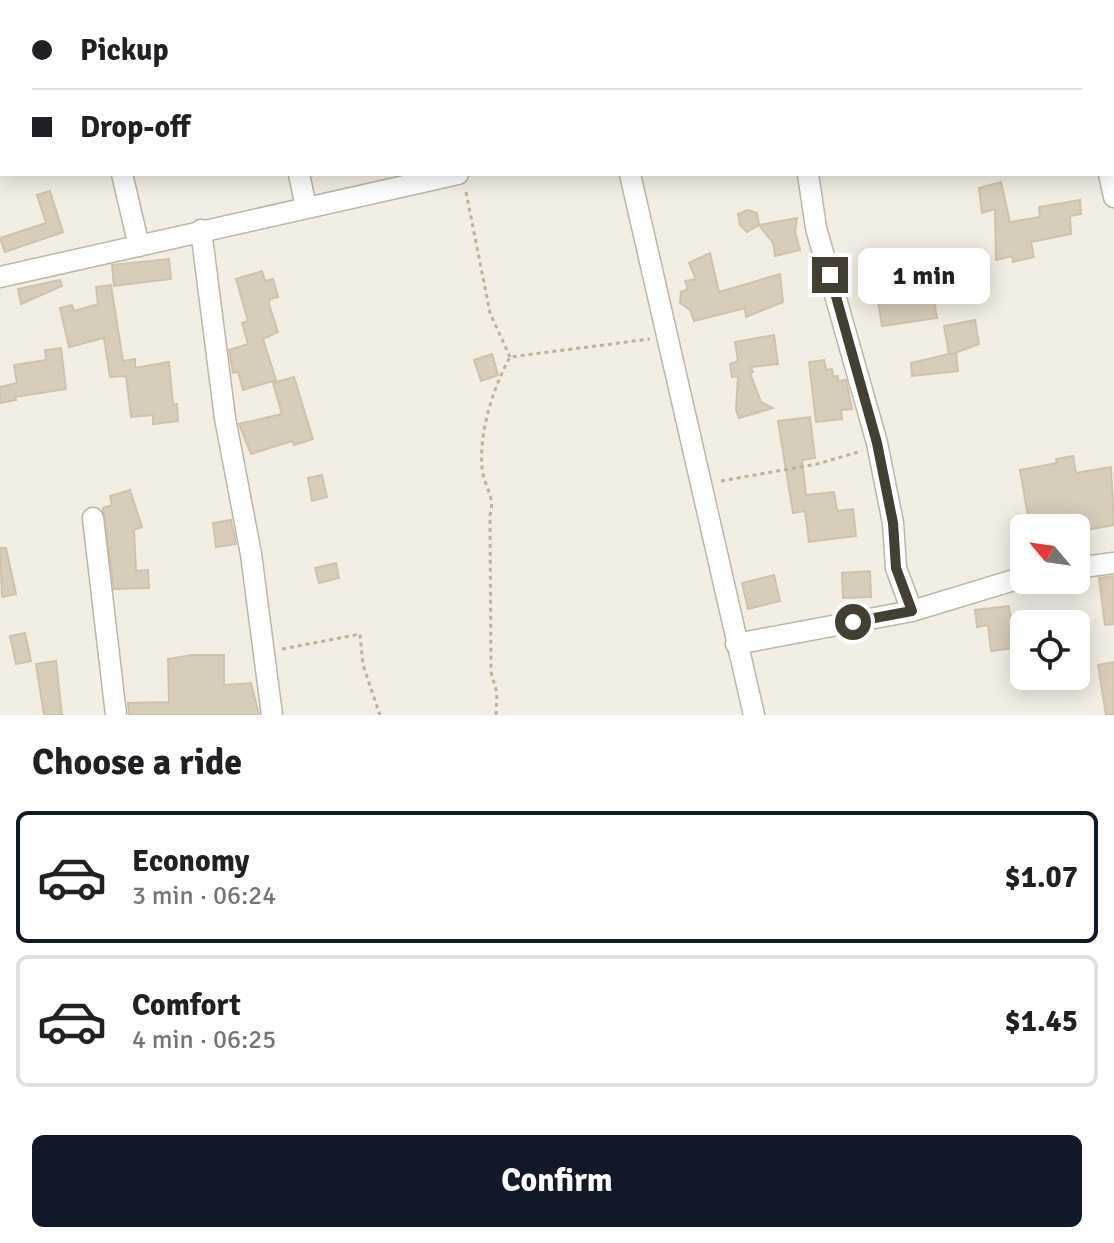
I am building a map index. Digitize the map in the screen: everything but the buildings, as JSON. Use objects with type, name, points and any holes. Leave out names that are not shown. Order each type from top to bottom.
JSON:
[{"type":"street","points":[[122,176],[139,246]]},
{"type":"street","points":[[299,176],[306,207]]},
{"type":"street","points":[[630,176],[754,715]]},
{"type":"street","points":[[808,176],[816,228],[877,443],[893,523],[896,568],[912,611]]},
{"type":"street","points":[[1109,176],[1114,197]]},
{"type":"street","points":[[0,276],[306,207],[450,179]]},
{"type":"street","points":[[201,230],[225,418],[266,653],[272,715]]},
{"type":"street","points":[[93,518],[116,715]]},
{"type":"street","points":[[1090,566],[1114,563]]},
{"type":"street","points":[[736,644],[912,611],[1010,581]]},
{"type":"path","points":[[450,179],[490,313],[510,357],[483,438],[482,469],[493,504],[490,515],[491,672],[497,693],[496,715]]},
{"type":"path","points":[[510,357],[669,335]]},
{"type":"path","points":[[701,484],[829,461],[854,455],[877,443]]},
{"type":"path","points":[[266,653],[360,634],[363,665],[380,715]]},
{"type":"route","points":[[830,275],[877,443],[893,523],[896,568],[912,611],[853,622]]}]
